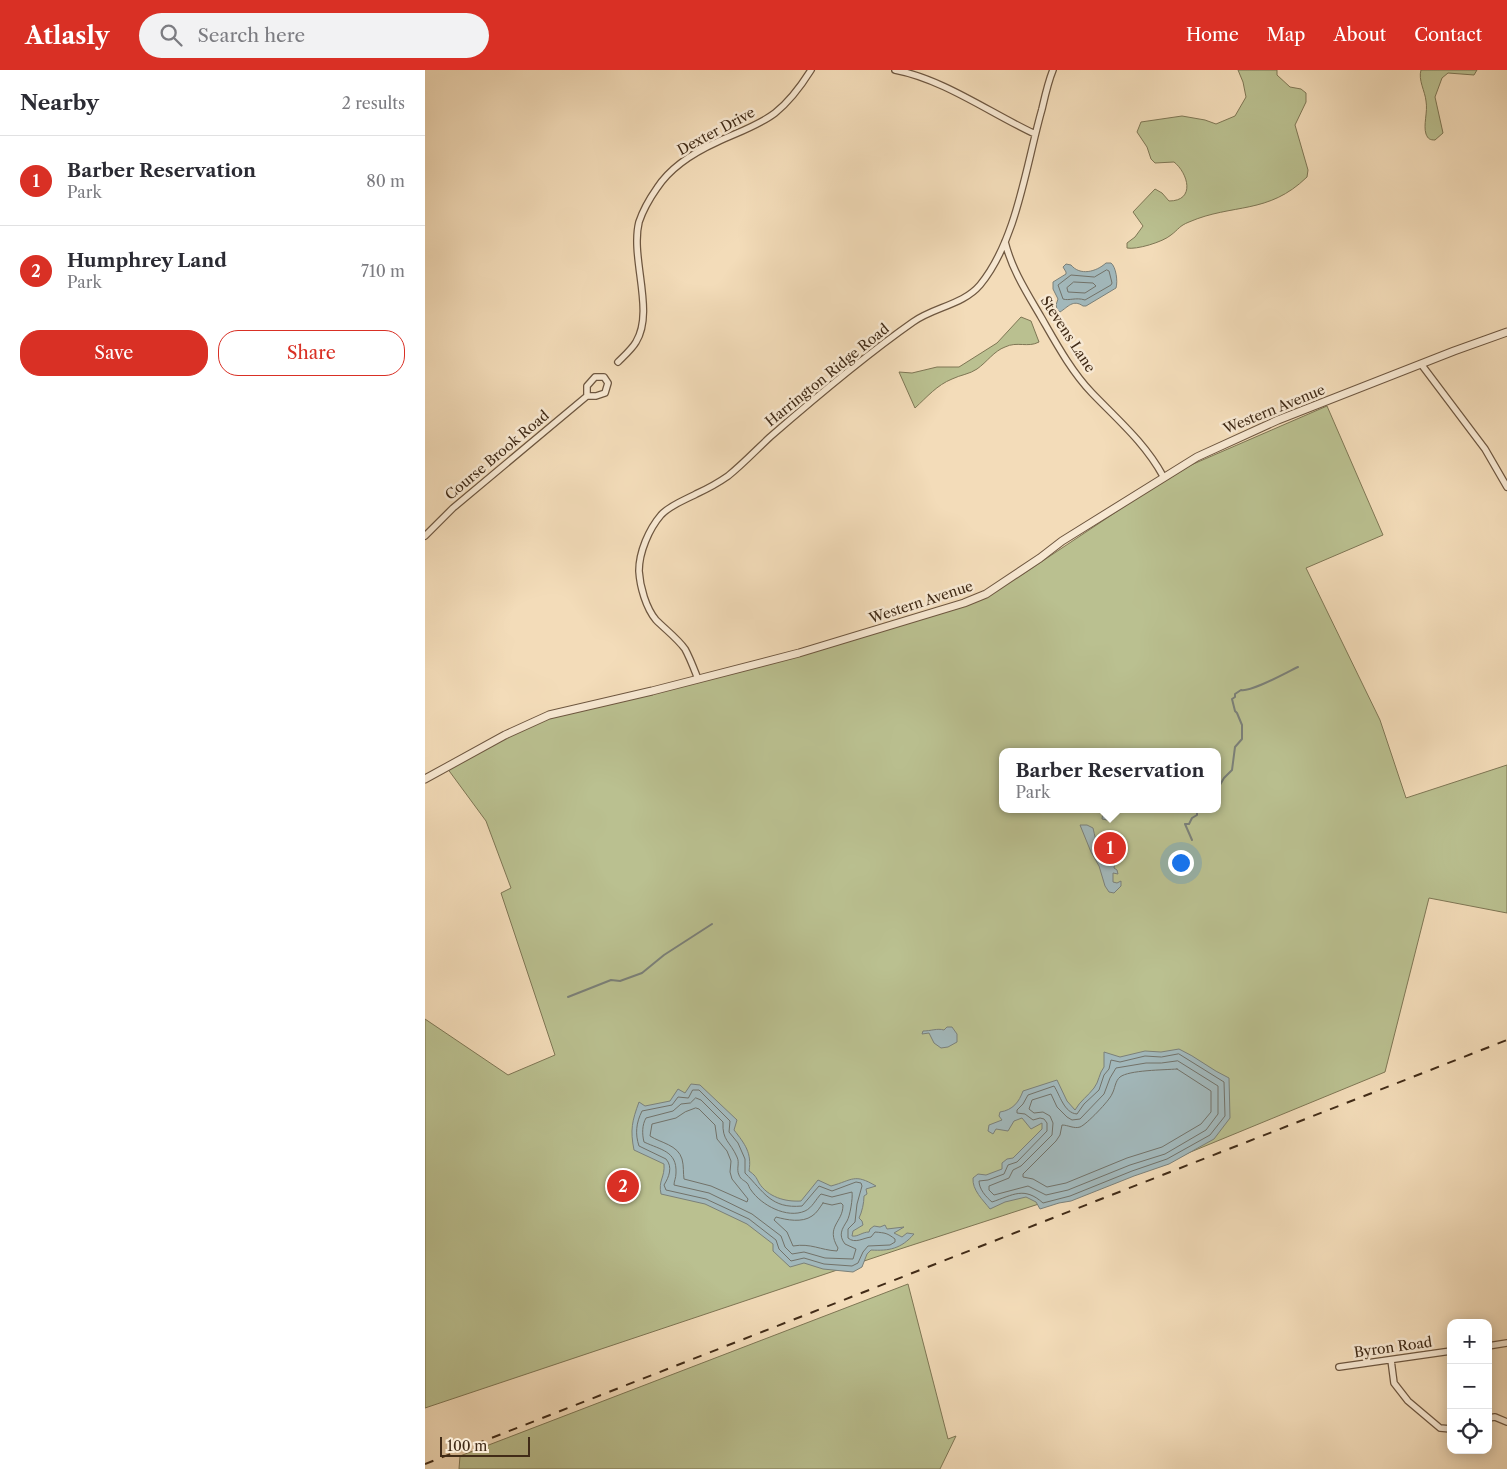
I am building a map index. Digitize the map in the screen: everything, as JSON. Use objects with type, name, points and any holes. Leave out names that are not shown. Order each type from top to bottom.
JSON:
[{"type":"street","name":"Dexter Drive","points":[[618,362],[636,344],[641,330],[643,311],[638,256],[639,222],[645,206],[658,186],[681,163],[715,143],[743,131],[773,114],[795,95],[811,70]]},
{"type":"street","points":[[895,70],[920,77],[941,86],[1035,134]]},
{"type":"street","name":"Harrington Ridge Road","points":[[698,679],[685,650],[678,640],[656,620],[649,610],[639,570],[647,538],[661,514],[669,507],[716,484],[730,474],[812,402],[914,321],[969,295],[978,287],[988,274],[1005,242],[1014,218],[1053,70]]},
{"type":"street","name":"Stevens Lane","points":[[1005,242],[1009,260],[1021,283],[1067,360],[1092,393],[1146,449],[1163,476]]},
{"type":"street","name":"Western Avenue","points":[[425,779],[505,735],[549,715],[799,653],[964,603],[986,594],[1062,541],[1197,456],[1278,420],[1454,350],[1507,332]]},
{"type":"street","points":[[1421,364],[1485,449],[1507,487]]},
{"type":"street","name":"Course Brook Road","points":[[425,536],[453,508],[587,396]]},
{"type":"street","points":[[1492,1345],[1507,1343]]},
{"type":"street","name":"Byron Road","points":[[1339,1367],[1447,1352]]},
{"type":"street","points":[[1391,1360],[1394,1383],[1408,1401],[1440,1428],[1447,1429]]},
{"type":"street","points":[[1492,1417],[1507,1422]]},
{"type":"green space","points":[[1238,70],[1277,70],[1277,75],[1290,87],[1301,89],[1306,93],[1306,102],[1295,125],[1308,170],[1307,177],[1293,189],[1264,203],[1205,216],[1183,225],[1171,235],[1156,243],[1143,247],[1127,248],[1127,243],[1135,237],[1143,226],[1133,212],[1155,189],[1162,193],[1169,201],[1178,200],[1183,196],[1187,186],[1183,173],[1174,162],[1155,163],[1151,159],[1147,147],[1137,132],[1141,122],[1182,116],[1216,124],[1235,116],[1246,97]]},
{"type":"green space","points":[[1421,70],[1477,70],[1474,75],[1448,73],[1442,78],[1435,97],[1443,133],[1435,140],[1428,138],[1425,130],[1426,105],[1420,78]]},
{"type":"green space","points":[[1021,317],[1031,321],[1039,342],[1035,344],[1009,345],[1001,349],[974,371],[942,385],[915,408],[899,372],[912,373],[937,367],[959,367],[997,343]]},
{"type":"green space","points":[[1327,406],[1383,535],[1306,568],[1380,720],[1406,798],[1507,765],[1507,913],[1429,898],[1385,1072],[1159,1165],[897,1250],[425,1408],[425,1019],[508,1075],[555,1055],[501,893],[511,888],[486,821],[447,768],[549,715],[652,691],[964,603],[1023,574],[1131,502],[1191,465]]},
{"type":"green space","points":[[908,1284],[948,1439],[956,1436],[940,1469],[459,1469],[460,1456]]},
{"type":"water","points":[[1106,263],[1111,263],[1114,268],[1117,278],[1116,288],[1086,306],[1076,303],[1060,312],[1057,309],[1058,299],[1053,289],[1053,282],[1066,274],[1063,267],[1066,264],[1079,271],[1088,272],[1098,269]]},
{"type":"water","points":[[1103,813],[1112,813],[1110,814],[1113,817],[1112,821],[1102,819]]},
{"type":"water","points":[[1080,825],[1087,825],[1093,828],[1101,850],[1105,853],[1116,855],[1114,868],[1118,874],[1113,873],[1113,882],[1121,881],[1121,886],[1114,893],[1109,892],[1105,886],[1099,866]]},
{"type":"water","points":[[947,1027],[952,1027],[957,1034],[957,1042],[948,1047],[941,1048],[934,1043],[929,1033],[922,1034],[923,1031],[944,1030]]},
{"type":"water","points":[[1179,1049],[1229,1078],[1230,1118],[1214,1139],[1169,1164],[1071,1201],[1040,1209],[1036,1202],[1026,1197],[1005,1202],[990,1209],[981,1198],[974,1187],[973,1178],[978,1174],[986,1175],[1002,1169],[1002,1163],[1007,1159],[1013,1158],[1042,1129],[1042,1123],[1031,1129],[1022,1118],[1014,1121],[1008,1131],[996,1129],[993,1134],[988,1131],[989,1125],[1002,1120],[999,1116],[1000,1112],[1015,1105],[1023,1091],[1057,1080],[1067,1101],[1075,1110],[1097,1083],[1104,1067],[1104,1052],[1120,1057],[1145,1051],[1161,1052]]},
{"type":"water","points":[[691,1084],[700,1085],[737,1120],[734,1130],[747,1149],[750,1165],[749,1171],[767,1192],[777,1198],[801,1201],[818,1180],[831,1186],[853,1179],[863,1180],[876,1186],[866,1189],[867,1194],[864,1196],[859,1218],[863,1225],[853,1231],[852,1236],[869,1232],[874,1226],[880,1227],[885,1225],[887,1229],[904,1227],[894,1233],[902,1237],[907,1233],[914,1234],[904,1243],[894,1248],[871,1250],[867,1254],[862,1267],[853,1272],[823,1269],[804,1263],[790,1267],[773,1251],[773,1244],[747,1224],[705,1204],[661,1194],[660,1185],[664,1173],[664,1164],[634,1150],[632,1126],[635,1115],[639,1102],[645,1106],[670,1101],[678,1089],[685,1093]]},
{"type":"waterway","points":[[1221,783],[1232,770],[1235,747],[1242,739],[1242,725],[1235,711],[1232,699],[1235,697],[1235,694],[1241,690],[1253,688],[1298,667]]},
{"type":"waterway","points":[[1192,840],[1185,824],[1189,824],[1197,813]]},
{"type":"waterway","points":[[568,997],[611,980],[620,981],[642,973],[664,955],[712,924]]},
{"type":"railway","points":[[425,1464],[1507,1040]]},
{"type":"place","name":"Barber Reservation","points":[[1110,848]]},
{"type":"place","name":"Humphrey Land","points":[[623,1186]]}]
